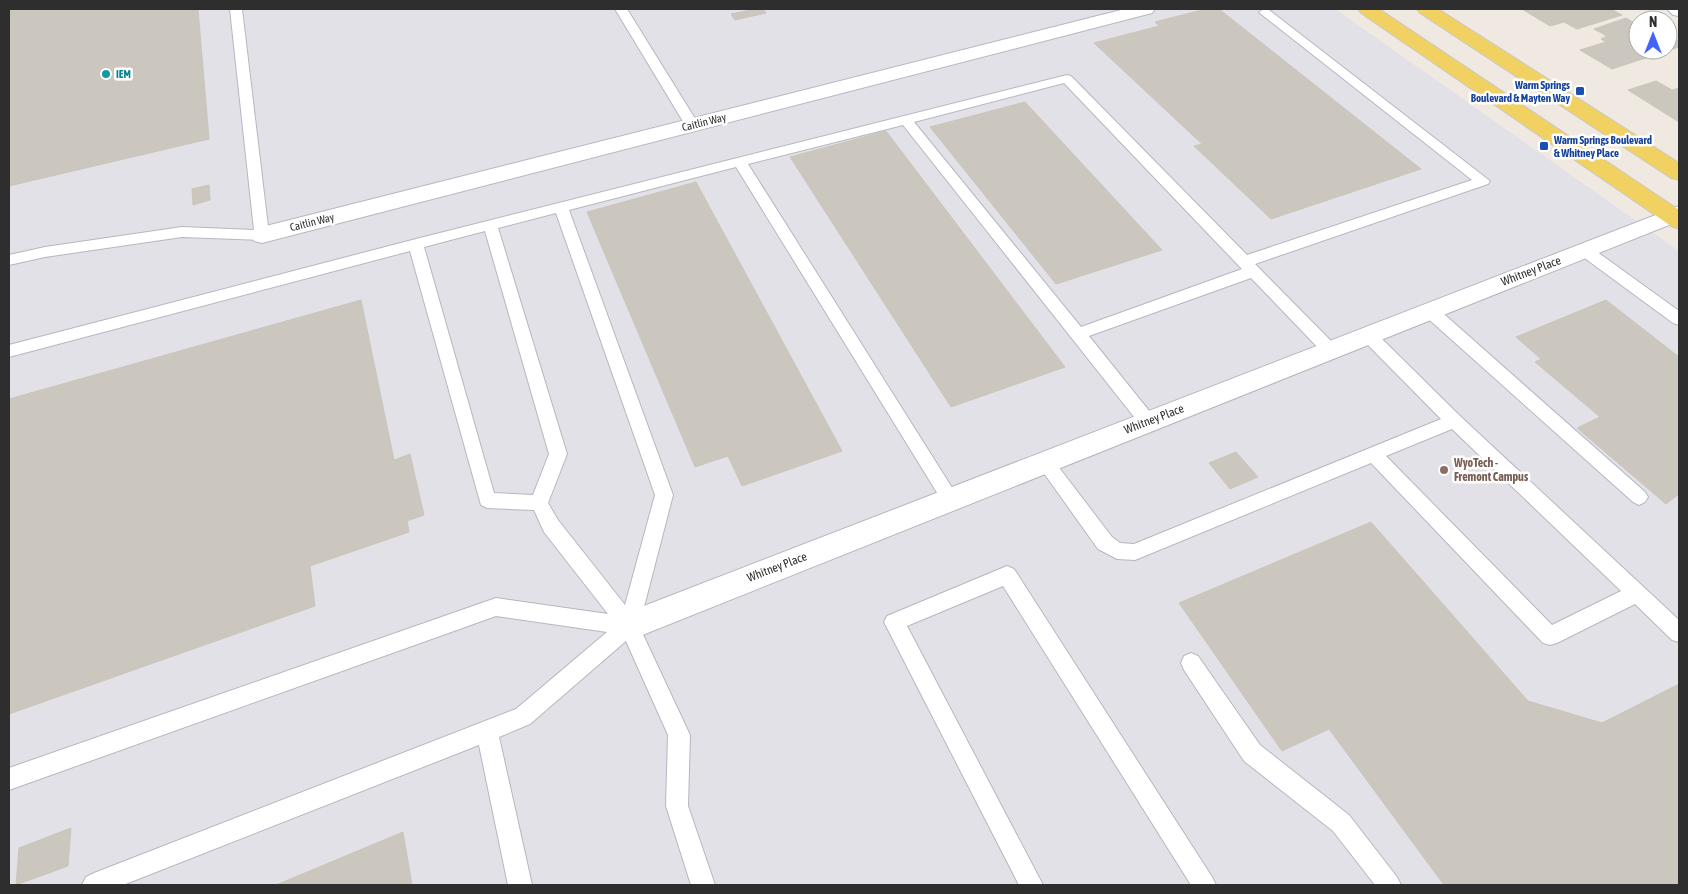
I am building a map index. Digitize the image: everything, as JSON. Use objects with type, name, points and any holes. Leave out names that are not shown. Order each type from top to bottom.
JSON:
[{"type":"main road","points":[[1368,9],[1677,217]]},
{"type":"main road","points":[[1426,9],[1679,173]]},
{"type":"street","name":"Caitlin Way","points":[[262,235],[1146,9]]},
{"type":"street","name":"Whitney Place","points":[[629,626],[1584,250],[1677,217]]},
{"type":"lane","points":[[9,260],[44,252],[182,232],[262,235],[236,9]]},
{"type":"lane","points":[[622,9],[692,125]]},
{"type":"lane","points":[[1078,334],[1249,266],[1483,181],[1265,12]]},
{"type":"lane","points":[[9,351],[416,244],[1067,79],[1330,350]]},
{"type":"lane","points":[[906,120],[1148,422]]},
{"type":"lane","points":[[740,162],[950,499]]},
{"type":"lane","points":[[94,885],[523,717],[629,626],[664,495],[561,207]]},
{"type":"lane","points":[[490,225],[558,454],[539,503],[551,526],[629,626],[679,736],[677,806],[703,885]]},
{"type":"lane","points":[[416,244],[487,500],[539,503]]},
{"type":"lane","points":[[1584,250],[1679,319]]},
{"type":"lane","points":[[1430,311],[1639,497]]},
{"type":"lane","points":[[1368,335],[1454,421],[1679,633]]},
{"type":"lane","points":[[1045,462],[1105,543],[1117,550],[1135,552],[1454,421]]},
{"type":"lane","points":[[1373,454],[1550,636],[1637,593]]},
{"type":"lane","points":[[1031,885],[894,622],[1008,575],[1204,885]]},
{"type":"lane","points":[[9,779],[496,607],[629,626]]},
{"type":"lane","points":[[1191,663],[1252,753],[1341,823],[1389,885]]},
{"type":"lane","points":[[487,731],[520,885]]},
{"type":"shaded area","points":[[9,9],[1335,9],[1679,251],[1679,885],[9,885]]},
{"type":"building","name":"IEM","points":[[9,9],[198,9],[209,139],[9,186]]},
{"type":"building","points":[[763,9],[766,13],[735,20],[731,14]]},
{"type":"building","points":[[1206,9],[1219,9],[1421,169],[1271,219],[1194,146],[1202,144],[1094,43],[1159,26],[1155,22]]},
{"type":"building","points":[[1522,9],[1611,9],[1622,15],[1577,29],[1564,22],[1550,26]]},
{"type":"building","points":[[1626,18],[1628,19],[1628,60],[1639,60],[1612,69],[1580,50],[1606,42],[1601,39],[1607,36],[1594,29]]},
{"type":"building","points":[[1656,81],[1672,90],[1679,88],[1679,122],[1628,90]]},
{"type":"building","points":[[1025,102],[1162,250],[1056,284],[930,127]]},
{"type":"building","points":[[886,131],[1065,367],[951,407],[790,157]]},
{"type":"building","points":[[696,182],[842,451],[742,486],[728,456],[695,467],[587,212]]},
{"type":"building","points":[[209,185],[210,200],[193,205],[192,189]]},
{"type":"building","points":[[361,300],[394,460],[410,454],[424,515],[407,521],[409,532],[310,566],[315,606],[9,714],[9,399]]},
{"type":"building","points":[[1606,300],[1679,357],[1679,494],[1666,504],[1577,428],[1600,417],[1535,362],[1541,359],[1516,337]]},
{"type":"building","points":[[1236,452],[1258,477],[1230,489],[1209,463]]},
{"type":"building","points":[[1371,522],[1528,701],[1602,723],[1679,684],[1679,885],[1444,885],[1329,729],[1282,751],[1179,603]]},
{"type":"building","points":[[71,828],[68,866],[16,885],[19,848]]},
{"type":"building","points":[[403,832],[412,885],[276,885]]},
{"type":"place","name":"IEM","points":[[106,74]]},
{"type":"place","name":"Warm Springs Boulevard & Mayten Way","points":[[1580,91]]},
{"type":"place","name":"Warm Springs Boulevard & Whitney Place","points":[[1544,146]]},
{"type":"place","name":"WyoTech - Fremont Campus","points":[[1444,470]]}]
